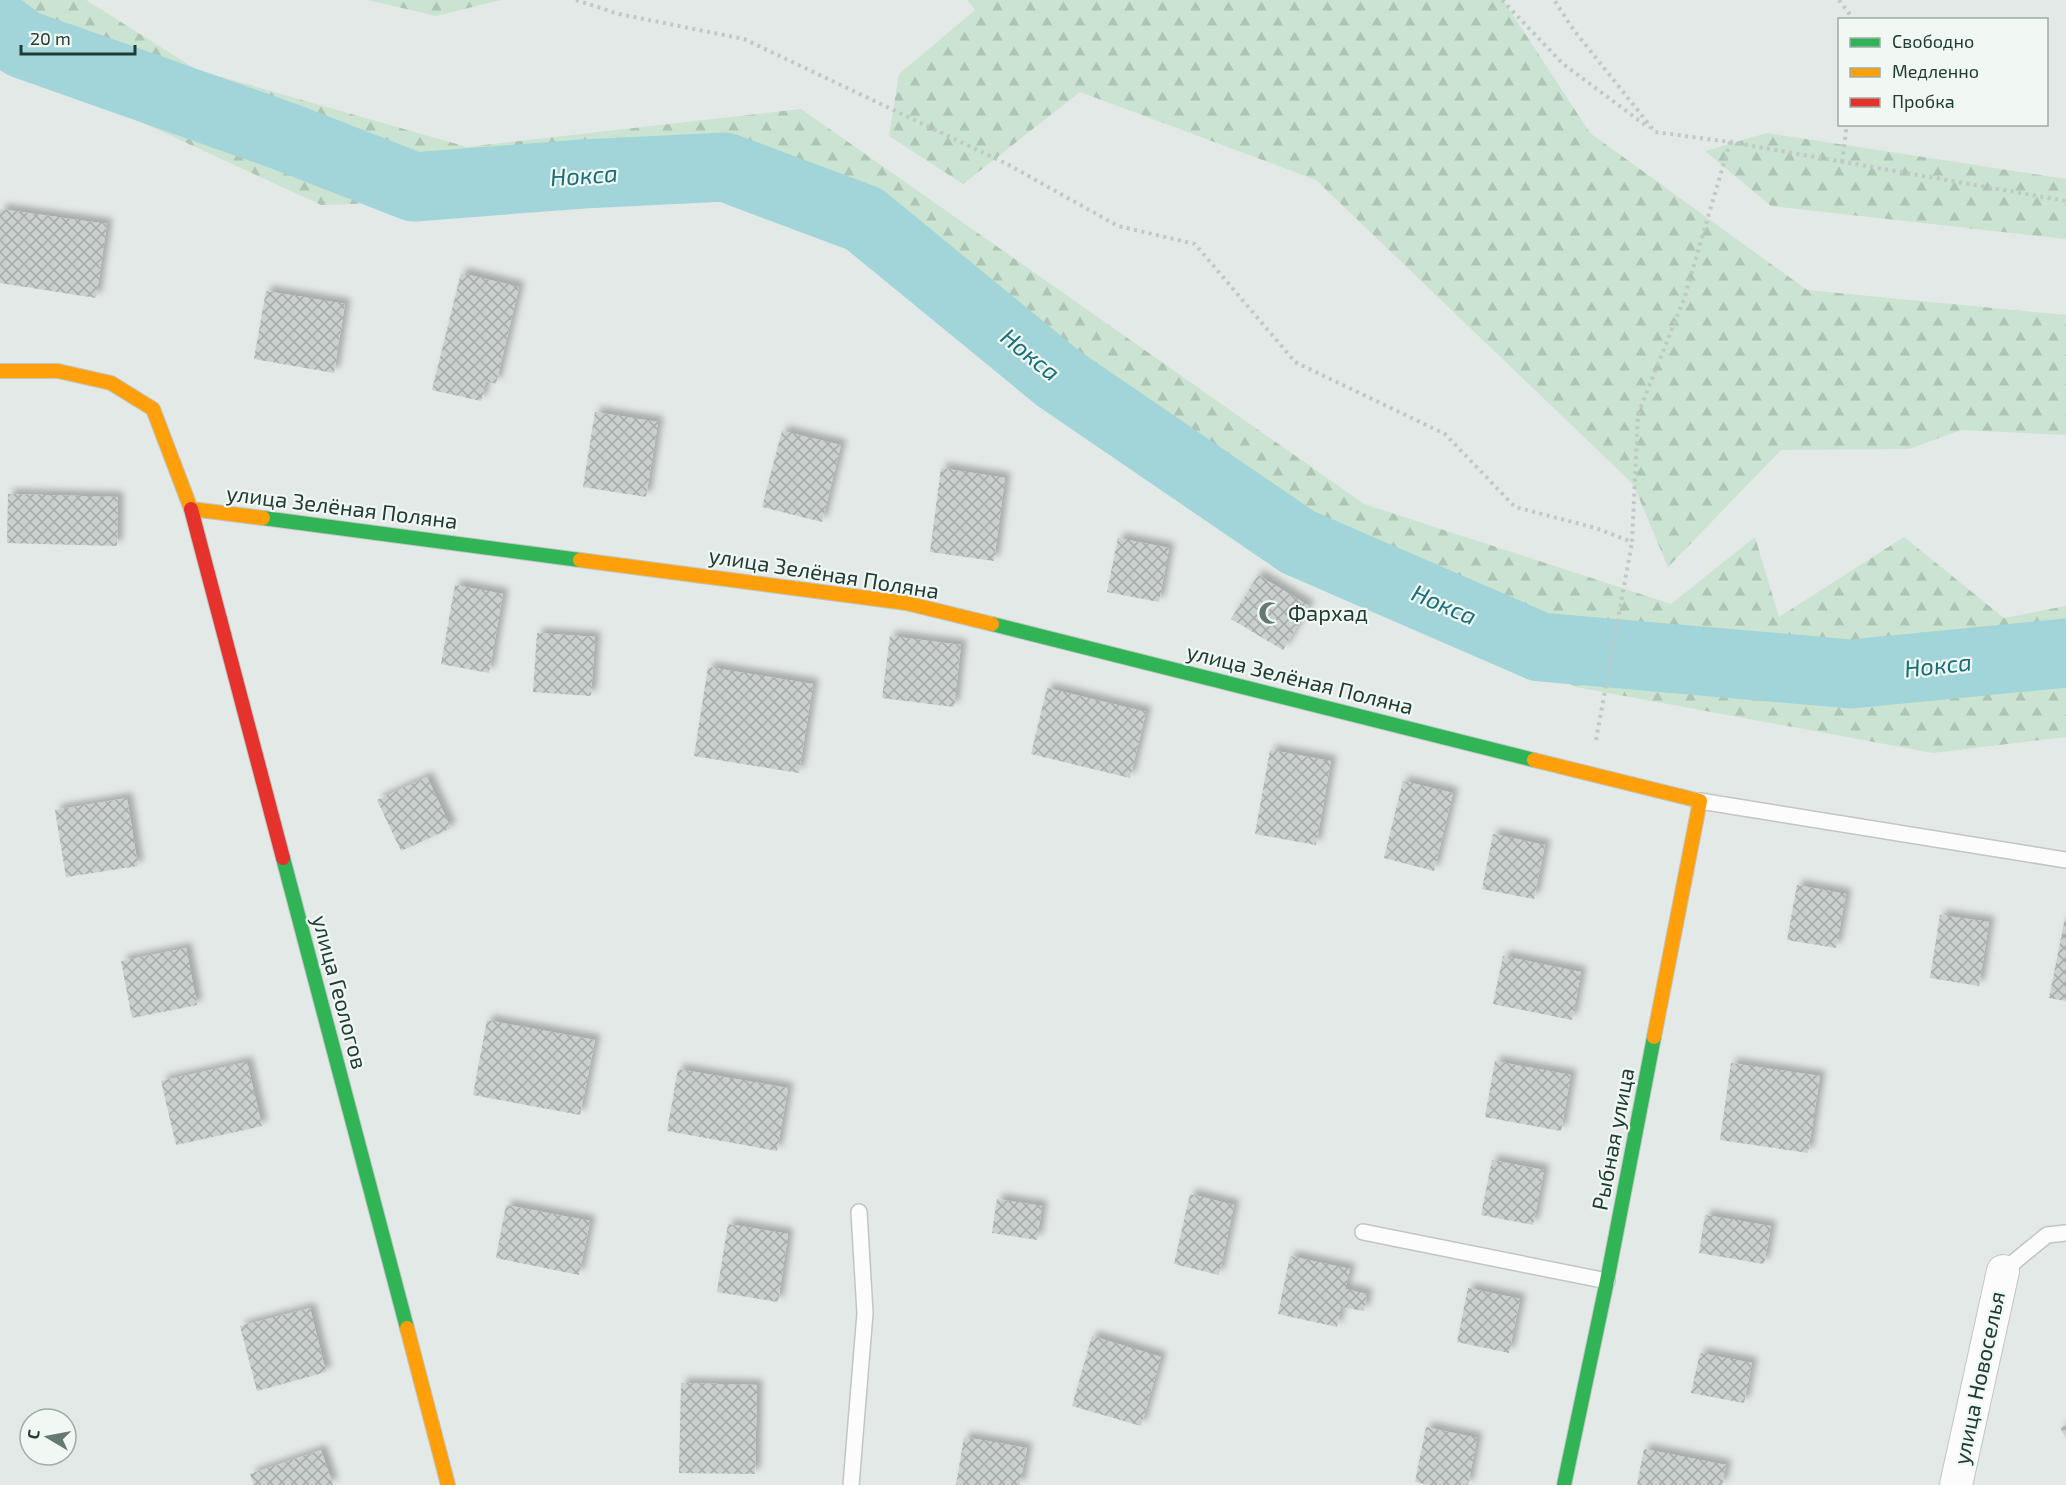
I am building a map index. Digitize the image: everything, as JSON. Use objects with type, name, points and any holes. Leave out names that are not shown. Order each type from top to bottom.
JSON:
[{"type":"street","points":[[0,371],[58,371],[111,383],[153,409],[191,509]]},
{"type":"street","name":"улица Зелёная Поляна","points":[[191,509],[906,603],[1700,801]]},
{"type":"street","name":"улица Геологов","points":[[191,509],[448,1485]]},
{"type":"street","name":"Рыбная улица","points":[[1564,1485],[1607,1281],[1700,801]]},
{"type":"street","name":"улица Новоселья","points":[[1956,1485],[2003,1271]]},
{"type":"lane","points":[[1700,801],[2066,860]]},
{"type":"lane","points":[[851,1485],[865,1313],[859,1212]]},
{"type":"lane","points":[[1363,1232],[1607,1281]]},
{"type":"lane","points":[[2003,1271],[2047,1235],[2066,1233]]},
{"type":"path","points":[[576,0],[619,14],[744,39],[1007,164],[1118,226],[1195,244],[1295,362],[1445,434],[1515,507],[1596,528],[1631,543]]},
{"type":"path","points":[[1502,0],[1562,63],[1655,132],[1731,142],[2066,201]]},
{"type":"path","points":[[1554,0],[1573,29],[1655,132]]},
{"type":"path","points":[[1839,0],[1852,18]]},
{"type":"path","points":[[1842,162],[1847,126]]},
{"type":"path","points":[[1590,773],[1631,543],[1638,414],[1683,298],[1731,142]]},
{"type":"green space","points":[[0,0],[86,0],[197,70],[467,147],[801,109],[1364,504],[1671,604],[1755,537],[1779,617],[1904,537],[2004,618],[2066,606],[2066,737],[1933,753],[1576,687],[1293,552],[1038,382],[862,242],[724,191],[321,205],[26,69],[0,54]]},
{"type":"green space","points":[[368,0],[501,0],[436,16]]},
{"type":"green space","points":[[967,0],[1503,0],[1590,133],[1807,290],[2066,315],[2066,435],[1961,430],[1909,449],[1781,450],[1668,567],[1633,484],[1316,180],[1080,92],[963,184],[889,136],[899,74],[975,10]]},
{"type":"green space","points":[[1767,133],[2066,179],[2066,239],[1771,206],[1705,151]]},
{"type":"building","points":[[0,209],[107,224],[96,298],[0,283]]},
{"type":"building","points":[[461,273],[519,287],[496,384],[486,381],[481,401],[432,390]]},
{"type":"building","points":[[266,291],[345,304],[334,373],[254,359]]},
{"type":"building","points":[[595,412],[658,422],[646,497],[583,487]]},
{"type":"building","points":[[782,431],[841,445],[822,522],[762,507]]},
{"type":"building","points":[[941,468],[1005,478],[994,561],[930,552]]},
{"type":"building","points":[[8,494],[118,497],[117,546],[7,543]]},
{"type":"building","points":[[1118,538],[1169,548],[1159,602],[1107,592]]},
{"type":"building","name":"Фархад","points":[[1258,575],[1309,606],[1283,650],[1231,619]]},
{"type":"building","points":[[455,585],[503,594],[489,673],[441,664]]},
{"type":"building","points":[[537,633],[595,637],[591,696],[533,692]]},
{"type":"building","points":[[890,636],[961,645],[954,707],[882,698]]},
{"type":"building","points":[[708,667],[813,684],[799,773],[694,756]]},
{"type":"building","points":[[1047,688],[1146,712],[1130,778],[1031,754]]},
{"type":"building","points":[[1270,750],[1331,761],[1316,845],[1255,834]]},
{"type":"building","points":[[427,777],[451,828],[401,851],[377,800]]},
{"type":"building","points":[[1403,781],[1453,793],[1434,871],[1384,858]]},
{"type":"building","points":[[127,798],[138,866],[66,877],[55,810]]},
{"type":"building","points":[[1493,834],[1545,845],[1534,899],[1482,889]]},
{"type":"building","points":[[1797,885],[1846,894],[1836,948],[1787,940]]},
{"type":"building","points":[[1940,915],[1989,922],[1979,986],[1930,978]]},
{"type":"building","points":[[2066,918],[2066,1001],[2049,998]]},
{"type":"building","points":[[186,948],[197,1005],[132,1018],[121,961]]},
{"type":"building","points":[[1503,956],[1581,972],[1572,1020],[1493,1004]]},
{"type":"building","points":[[487,1020],[595,1040],[580,1115],[473,1095]]},
{"type":"building","points":[[1495,1061],[1571,1075],[1561,1131],[1485,1117]]},
{"type":"building","points":[[247,1062],[262,1126],[176,1145],[161,1081]]},
{"type":"building","points":[[1731,1063],[1820,1076],[1808,1153],[1720,1140]]},
{"type":"building","points":[[678,1069],[788,1088],[777,1151],[667,1131]]},
{"type":"building","points":[[1492,1160],[1544,1170],[1533,1225],[1481,1215]]},
{"type":"building","points":[[1190,1194],[1234,1205],[1219,1275],[1174,1264]]},
{"type":"building","points":[[997,1199],[1042,1206],[1037,1240],[992,1233]]},
{"type":"building","points":[[506,1205],[590,1221],[579,1275],[496,1258]]},
{"type":"building","points":[[1705,1215],[1771,1226],[1764,1264],[1699,1253]]},
{"type":"building","points":[[728,1224],[788,1234],[778,1302],[717,1292]]},
{"type":"building","points":[[1290,1256],[1350,1269],[1345,1289],[1367,1294],[1364,1311],[1341,1307],[1337,1327],[1278,1314]]},
{"type":"building","points":[[1468,1288],[1520,1299],[1509,1353],[1457,1342]]},
{"type":"building","points":[[310,1308],[326,1372],[257,1391],[240,1326]]},
{"type":"building","points":[[1092,1336],[1161,1357],[1141,1426],[1072,1406]]},
{"type":"building","points":[[1700,1353],[1752,1363],[1744,1403],[1691,1393]]},
{"type":"building","points":[[681,1383],[757,1385],[755,1474],[679,1473]]},
{"type":"building","points":[[2066,1425],[2066,1438],[2060,1428]]},
{"type":"building","points":[[1426,1427],[1477,1438],[1468,1485],[1430,1485],[1415,1482]]},
{"type":"building","points":[[964,1437],[1027,1448],[1020,1485],[956,1485]]},
{"type":"building","points":[[1644,1449],[1726,1465],[1722,1485],[1637,1485]]},
{"type":"building","points":[[321,1450],[333,1485],[254,1485],[250,1474]]},
{"type":"waterway","name":"Нокса","points":[[0,27],[23,44],[286,137],[414,187],[583,174],[725,167],[864,219],[1058,378],[1298,542],[1540,647],[1851,674],[2066,653]]},
{"type":"traffic: fast","points":[[263,518],[580,560]]},
{"type":"traffic: fast","points":[[992,624],[1534,760]]},
{"type":"traffic: fast","points":[[283,858],[407,1328]]},
{"type":"traffic: fast","points":[[1564,1485],[1607,1281],[1654,1037]]},
{"type":"traffic: slow","points":[[0,371],[58,371],[111,383],[153,409],[191,509],[263,518]]},
{"type":"traffic: slow","points":[[580,560],[906,603],[992,624]]},
{"type":"traffic: slow","points":[[1534,760],[1700,801],[1654,1037]]},
{"type":"traffic: slow","points":[[407,1328],[448,1485]]},
{"type":"traffic: jam","points":[[191,509],[283,858]]},
{"type":"place","name":"Фархад","points":[[1270,613]]}]
